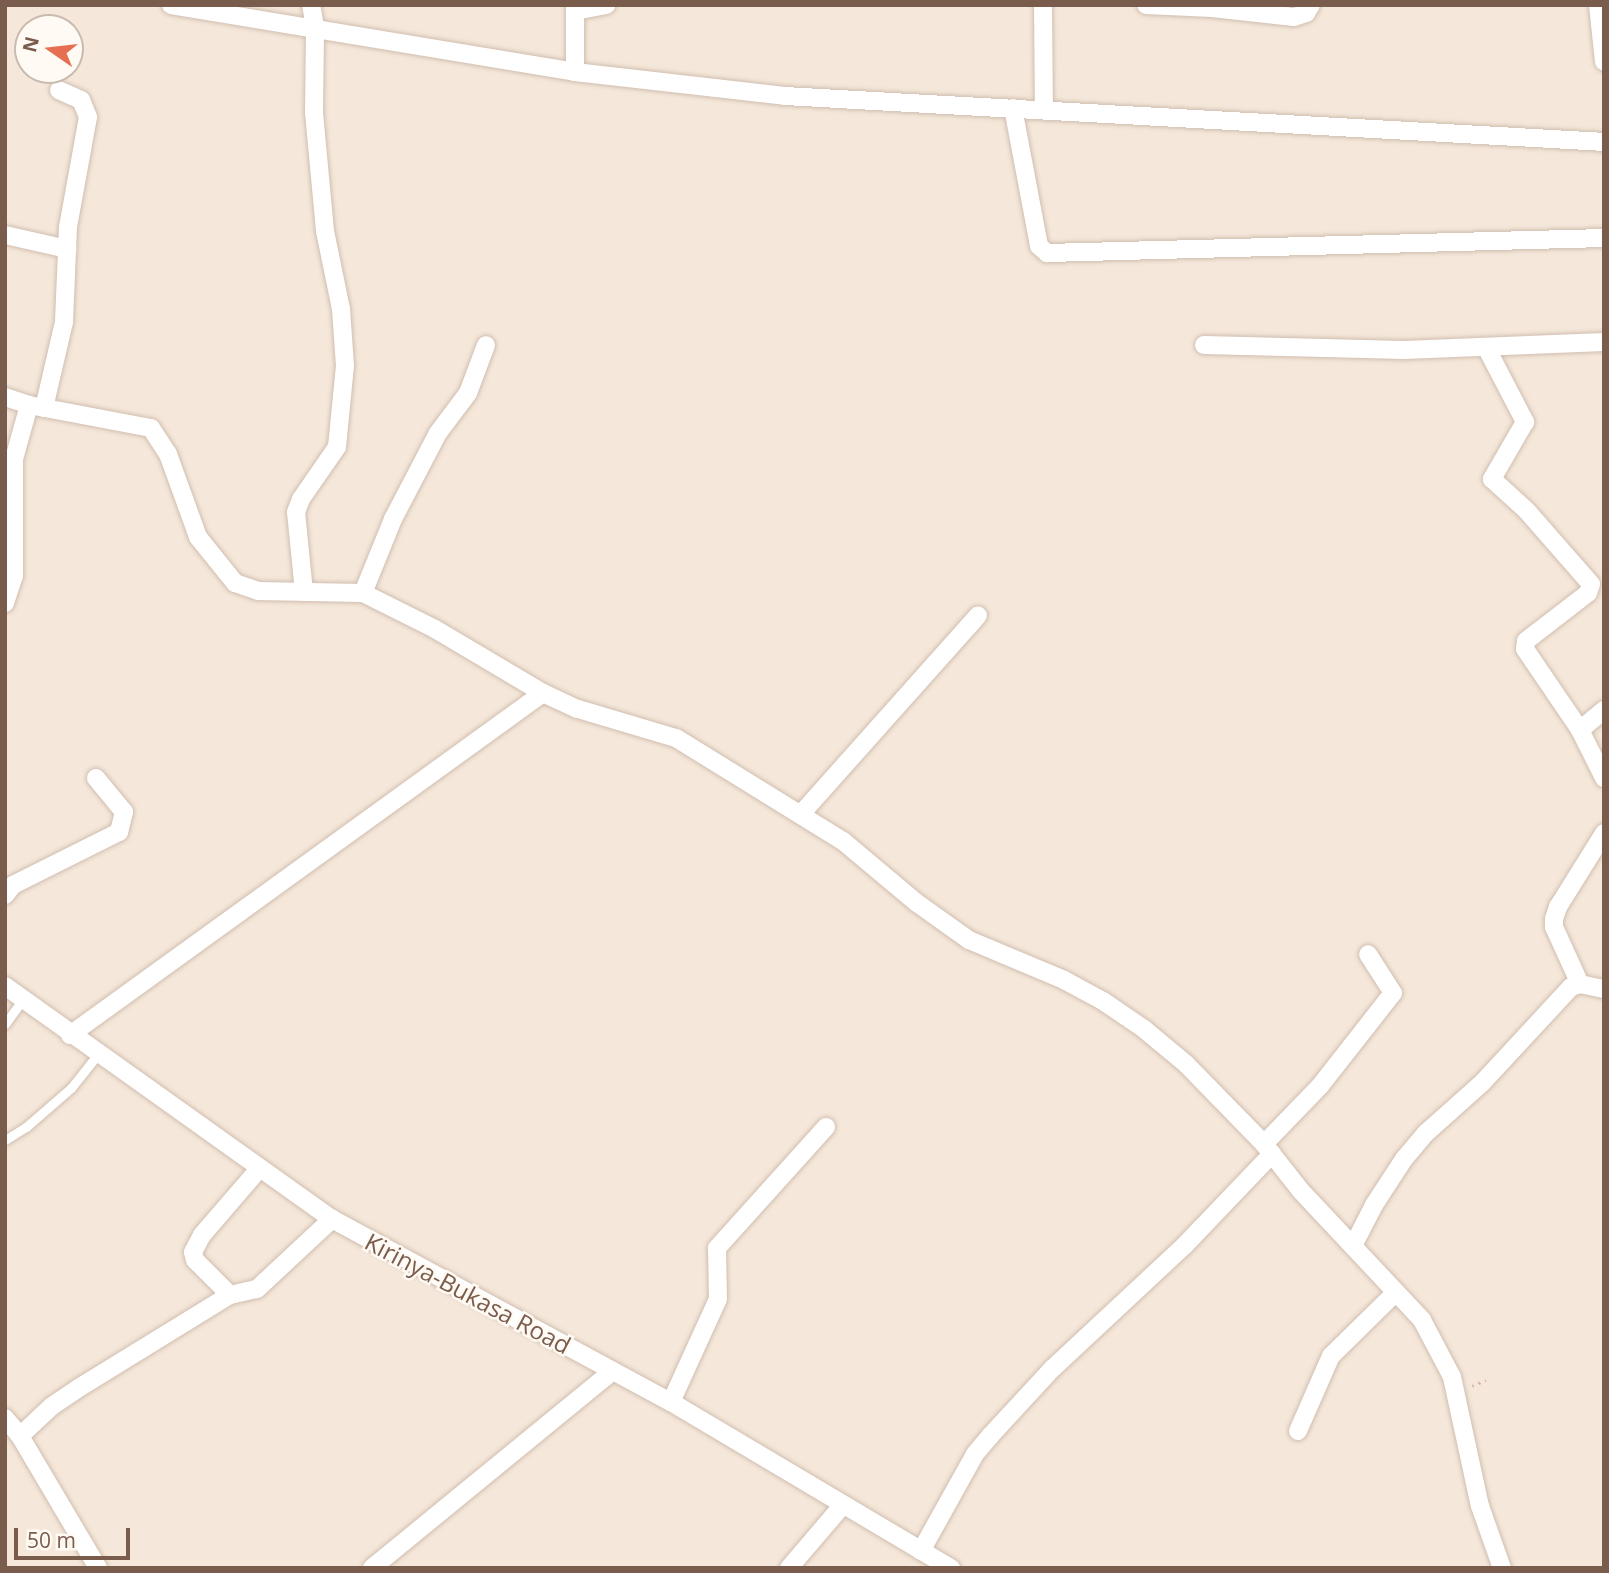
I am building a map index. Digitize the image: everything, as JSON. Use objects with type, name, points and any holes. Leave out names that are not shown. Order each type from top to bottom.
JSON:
[{"type":"street","points":[[171,5],[575,72],[785,96],[1604,142]]},
{"type":"street","points":[[304,592],[296,512],[301,499],[337,447],[345,366],[341,309],[322,205],[314,113],[315,27],[311,5]]},
{"type":"street","points":[[575,72],[575,8],[606,5]]},
{"type":"street","points":[[1043,5],[1044,110]]},
{"type":"street","points":[[1146,5],[1212,8],[1294,17],[1306,13],[1311,5]]},
{"type":"street","points":[[1598,5],[1604,62]]},
{"type":"street","points":[[5,603],[14,576],[14,459],[36,406],[64,323],[67,248],[88,117],[82,100],[59,90]]},
{"type":"street","points":[[1013,107],[1039,246],[1046,253],[1604,238]]},
{"type":"street","points":[[5,235],[67,248]]},
{"type":"street","points":[[1204,345],[1404,350],[1604,342]]},
{"type":"street","points":[[363,593],[393,519],[438,433],[468,393],[486,345]]},
{"type":"street","points":[[1486,347],[1525,422],[1492,479],[1527,511],[1591,584],[1588,593],[1524,645],[1539,673],[1580,730],[1604,778]]},
{"type":"street","points":[[5,397],[36,406],[150,428],[168,454],[198,537],[229,577],[251,590],[363,593],[435,629],[543,693],[597,716],[676,738],[843,841],[917,903],[969,940],[1064,980],[1103,1001],[1144,1029],[1186,1064],[1268,1149],[1301,1191],[1422,1320],[1452,1377],[1480,1506],[1502,1568]]},
{"type":"street","points":[[801,814],[978,615]]},
{"type":"street","points":[[70,1035],[543,693]]},
{"type":"street","points":[[1580,730],[1604,710]]},
{"type":"street","points":[[5,895],[13,885],[119,832],[124,812],[96,778]]},
{"type":"street","points":[[1580,984],[1554,927],[1554,919],[1558,907],[1604,833]]},
{"type":"street","points":[[921,1551],[975,1454],[1052,1369],[1185,1245],[1320,1086],[1393,993],[1368,954]]},
{"type":"street","points":[[1353,1246],[1381,1194],[1426,1133],[1483,1082],[1571,987],[1580,984],[1604,989]]},
{"type":"street","name":"Kirinya-Bukasa Road","points":[[5,986],[97,1055],[332,1219],[671,1402],[842,1506],[951,1568]]},
{"type":"street","points":[[671,1402],[718,1299],[717,1253],[720,1243],[826,1127]]},
{"type":"street","points":[[230,1295],[195,1260],[192,1252],[202,1235],[259,1169]]},
{"type":"street","points":[[20,1436],[52,1406],[77,1389],[230,1295],[257,1289],[332,1219]]},
{"type":"street","points":[[1298,1432],[1331,1356],[1395,1293]]},
{"type":"street","points":[[372,1568],[613,1371]]},
{"type":"street","points":[[5,1418],[20,1436],[98,1568]]},
{"type":"street","points":[[789,1568],[842,1506]]},
{"type":"lane","points":[[5,1024],[23,999]]},
{"type":"lane","points":[[5,1140],[26,1127],[71,1088],[97,1055]]},
{"type":"shaded area","points":[[5,5],[1604,5],[1604,1568],[5,1568]]}]
